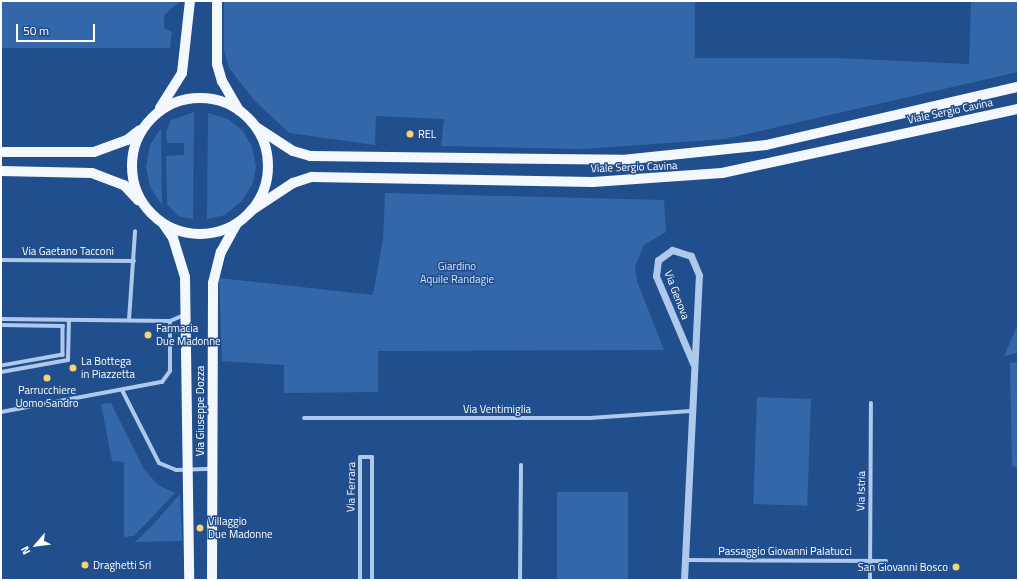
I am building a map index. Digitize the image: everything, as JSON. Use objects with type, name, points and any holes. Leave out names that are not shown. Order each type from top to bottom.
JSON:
[{"type":"main road","points":[[146,208],[139,196],[132,168],[136,140],[143,128],[156,113],[182,73],[190,1]]},
{"type":"main road","points":[[1,172],[92,173],[108,177],[124,185],[163,223],[192,234],[207,234],[237,223],[252,210],[260,198],[268,169],[265,148],[256,128],[240,111],[222,81],[217,64],[217,1]]},
{"type":"main road","name":"Viale Sergio Cavina","points":[[256,128],[293,152],[310,156],[629,160],[766,145],[1018,86]]},
{"type":"main road","points":[[156,113],[178,101],[194,98],[208,98],[240,111]]},
{"type":"main road","name":"Viale Sergio Cavina","points":[[252,210],[293,183],[312,177],[593,182],[722,173],[1018,108]]},
{"type":"main road","points":[[1,152],[94,152],[127,140],[143,128]]},
{"type":"main road","name":"Via Giuseppe Dozza","points":[[163,223],[183,262],[186,314],[189,580]]},
{"type":"main road","name":"Via Giuseppe Dozza","points":[[212,580],[213,282],[221,252],[237,223]]},
{"type":"street","points":[[129,320],[135,231]]},
{"type":"street","name":"Via Genova","points":[[684,580],[693,363],[699,275],[691,256],[684,251],[672,250],[658,260],[656,276],[693,363]]},
{"type":"street","name":"Via Gaetano Tacconi","points":[[1,260],[134,261]]},
{"type":"street","points":[[1,319],[170,321],[186,314]]},
{"type":"street","points":[[1,372],[68,360],[68,320]]},
{"type":"street","points":[[1,412],[162,382],[169,375],[170,321]]},
{"type":"street","points":[[1,325],[63,326],[63,355],[1,366]]},
{"type":"street","points":[[122,390],[155,459],[167,468],[212,469]]},
{"type":"street","name":"Via Istria","points":[[870,580],[871,403]]},
{"type":"street","name":"Via Ventimiglia","points":[[304,418],[590,418],[691,411]]},
{"type":"street","name":"Via Ferrara","points":[[360,580],[360,457],[372,457],[372,580]]},
{"type":"street","points":[[520,580],[521,465]]},
{"type":"street","name":"Passaggio Giovanni Palatucci","points":[[684,560],[886,561]]},
{"type":"green space","points":[[1,1],[181,1],[164,15],[164,28],[172,32],[170,48],[1,48]]},
{"type":"green space","points":[[224,1],[695,1],[695,58],[835,58],[969,64],[971,1],[1018,1],[1018,72],[725,139],[584,149],[441,146],[444,119],[376,116],[375,145],[289,133],[254,100],[229,68],[224,50]]},
{"type":"green space","points":[[194,112],[193,219],[178,216],[167,204],[166,156],[184,155],[184,143],[167,143],[166,132],[171,120]]},
{"type":"green space","points":[[208,113],[228,119],[243,131],[252,147],[256,166],[253,183],[242,201],[225,215],[207,219]]},
{"type":"green space","points":[[161,128],[162,205],[150,187],[146,167],[150,145]]},
{"type":"green space","name":"Giardino Aquile Randagie","points":[[385,193],[664,200],[666,232],[644,245],[635,267],[637,281],[664,350],[378,351],[378,392],[284,393],[284,365],[222,361],[219,278],[373,295],[383,239]]},
{"type":"green space","points":[[1018,324],[1018,353],[1004,356]]},
{"type":"green space","points":[[1018,362],[1018,467],[1012,466],[1010,363]]},
{"type":"green space","points":[[757,397],[811,399],[807,506],[753,504]]},
{"type":"green space","points":[[111,403],[144,469],[158,485],[175,493],[134,536],[124,537],[124,462],[112,461],[101,404]]},
{"type":"green space","points":[[557,492],[628,492],[628,580],[557,580]]},
{"type":"green space","points":[[180,494],[182,541],[135,542],[152,526]]},
{"type":"place","name":"REL","points":[[410,134]]},
{"type":"place","name":"Farmacia Due Madonne","points":[[148,335]]},
{"type":"place","name":"La Bottega in Piazzetta","points":[[73,368]]},
{"type":"place","name":"Parrucchiere Uomo Sandro","points":[[47,378]]},
{"type":"place","name":"Villaggio Due Madonne","points":[[200,528]]},
{"type":"place","name":"Draghetti Srl","points":[[85,565]]},
{"type":"place","name":"San Giovanni Bosco","points":[[956,567]]}]
